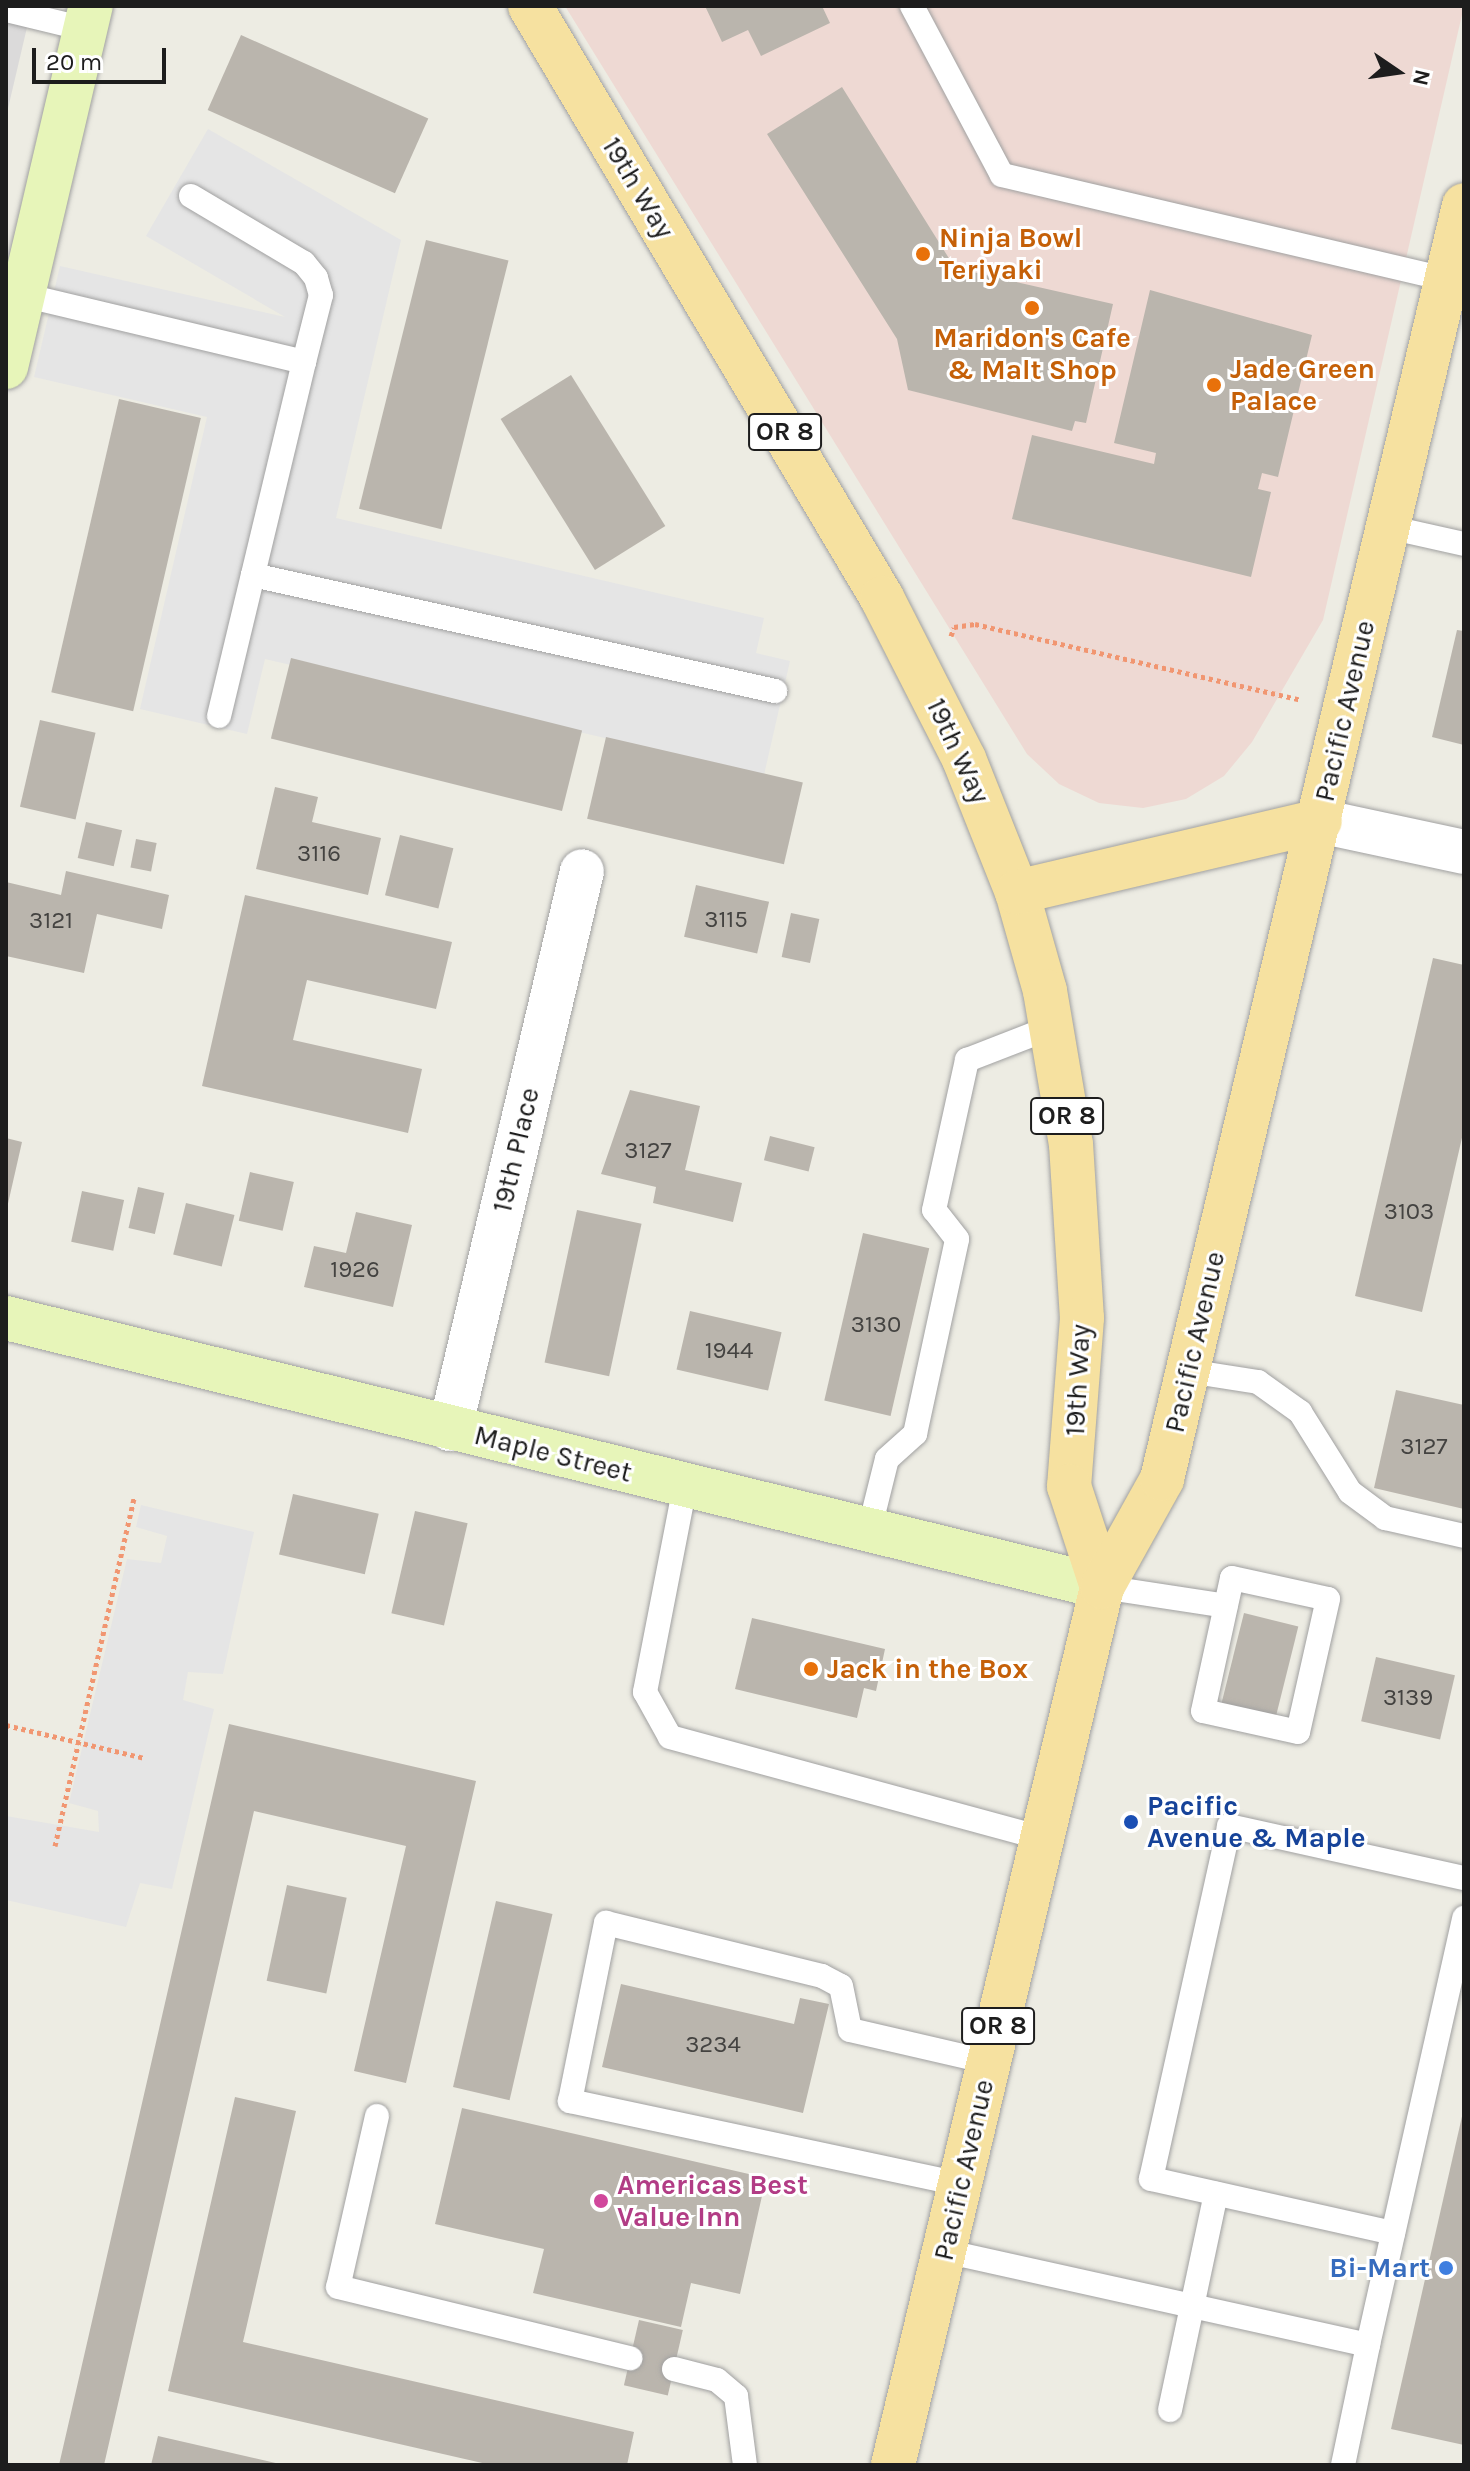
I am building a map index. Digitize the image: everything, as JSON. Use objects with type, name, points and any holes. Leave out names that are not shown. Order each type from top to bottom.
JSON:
[{"type":"main road","name":"19th Way","points":[[530,6],[917,666],[1017,892],[1052,1027],[1080,1241],[1080,1399],[1069,1486],[1102,1587]]},
{"type":"main road","name":"Pacific Avenue","points":[[893,2465],[1102,1587],[1162,1479],[1464,205]]},
{"type":"main road","points":[[1017,892],[1320,821]]},
{"type":"street","points":[[6,367],[88,17]]},
{"type":"street","points":[[1320,821],[1464,852]]},
{"type":"street","name":"19th Place","points":[[450,1429],[582,871]]},
{"type":"street","name":"Maple Street","points":[[6,1318],[1102,1587]]},
{"type":"lane","points":[[912,6],[1002,175],[1447,279]]},
{"type":"lane","points":[[6,10],[88,17]]},
{"type":"lane","points":[[191,196],[304,263],[316,278],[321,295],[219,716]]},
{"type":"lane","points":[[23,295],[304,362]]},
{"type":"lane","points":[[1388,527],[1464,544]]},
{"type":"lane","points":[[253,575],[775,691]]},
{"type":"lane","points":[[869,1531],[887,1459],[915,1434],[957,1239],[934,1210],[967,1060],[1052,1027]]},
{"type":"lane","points":[[1188,1371],[1258,1382],[1300,1412],[1350,1492],[1385,1518],[1464,1536]]},
{"type":"lane","points":[[685,1486],[645,1692],[670,1737],[1042,1838]]},
{"type":"lane","points":[[1232,1578],[1328,1599],[1298,1732],[1203,1711],[1226,1606],[1232,1578]]},
{"type":"lane","points":[[1102,1587],[1226,1606]]},
{"type":"lane","points":[[1393,2233],[1151,2179],[1229,1826],[1464,1878]]},
{"type":"lane","points":[[1343,2465],[1464,1918]]},
{"type":"lane","points":[[960,2184],[570,2101],[606,1923],[822,1976],[841,1986],[850,2030],[989,2062]]},
{"type":"lane","points":[[377,2116],[338,2287],[630,2358]]},
{"type":"lane","points":[[1170,2410],[1216,2194]]},
{"type":"lane","points":[[944,2251],[1368,2345]]},
{"type":"lane","points":[[674,2369],[717,2380],[736,2396],[745,2465]]},
{"type":"path","points":[[917,666],[947,649],[954,627],[975,624],[1345,710]]},
{"type":"path","points":[[55,1846],[134,1498]]},
{"type":"path","points":[[6,1725],[145,1758]]},
{"type":"shaded area","points":[[6,6],[32,6],[6,117]]},
{"type":"shaded area","points":[[565,6],[1464,6],[1323,620],[1252,742],[1224,776],[1186,799],[1143,808],[1099,803],[1059,784],[1027,754]]},
{"type":"shaded area","points":[[208,129],[401,240],[336,518],[764,618],[756,653],[790,661],[764,775],[265,659],[247,734],[140,709],[207,417],[34,377],[60,266],[285,317],[146,236]]},
{"type":"shaded area","points":[[141,1505],[254,1532],[223,1674],[188,1672],[183,1700],[214,1709],[172,1889],[140,1883],[126,1927],[6,1900],[6,1816],[99,1832],[98,1811],[69,1803],[127,1559],[161,1563],[167,1536],[136,1527]]},
{"type":"building","points":[[705,6],[822,6],[830,23],[761,56],[748,30],[722,42]]},
{"type":"building","points":[[241,35],[428,118],[395,193],[208,110]]},
{"type":"building","points":[[842,87],[955,268],[1113,304],[1086,423],[1075,421],[1072,431],[908,390],[897,339],[767,134]]},
{"type":"building","points":[[426,240],[508,261],[441,529],[359,509]]},
{"type":"building","name":"Jade Green Palace","points":[[1150,290],[1312,335],[1278,477],[1262,473],[1258,489],[1271,492],[1251,577],[1012,519],[1032,435],[1154,464],[1156,453],[1114,443]]},
{"type":"building","points":[[571,375],[665,526],[595,570],[501,419]]},
{"type":"building","points":[[119,399],[201,418],[133,711],[51,692]]},
{"type":"building","points":[[1457,630],[1464,631],[1464,745],[1432,737]]},
{"type":"building","points":[[291,658],[582,731],[562,811],[271,739]]},
{"type":"building","points":[[40,720],[96,733],[76,820],[20,807]]},
{"type":"building","points":[[606,737],[803,782],[784,864],[587,819]]},
{"type":"building","points":[[275,787],[318,797],[312,822],[381,838],[368,895],[256,869]]},
{"type":"building","points":[[86,822],[122,830],[114,866],[78,858]]},
{"type":"building","points":[[400,835],[453,848],[438,908],[385,895]]},
{"type":"building","points":[[136,839],[157,843],[151,871],[130,867]]},
{"type":"building","points":[[66,871],[169,895],[162,929],[97,914],[84,973],[6,956],[6,882],[61,895]]},
{"type":"building","points":[[696,885],[769,902],[757,954],[684,937]]},
{"type":"building","points":[[245,895],[452,942],[436,1009],[307,980],[293,1040],[422,1069],[408,1133],[202,1086]]},
{"type":"building","points":[[791,913],[819,919],[810,963],[782,957]]},
{"type":"building","points":[[1433,958],[1464,965],[1464,1129],[1422,1312],[1355,1296]]},
{"type":"building","points":[[630,1090],[700,1106],[685,1170],[742,1183],[733,1222],[653,1203],[656,1187],[601,1174]]},
{"type":"building","points":[[770,1136],[815,1147],[809,1171],[764,1160]]},
{"type":"building","points":[[6,1138],[22,1142],[7,1208],[6,1208]]},
{"type":"building","points":[[250,1172],[294,1182],[283,1231],[239,1221]]},
{"type":"building","points":[[138,1187],[164,1193],[155,1234],[129,1228]]},
{"type":"building","points":[[82,1191],[124,1200],[113,1251],[71,1242]]},
{"type":"building","points":[[186,1203],[235,1215],[222,1267],[173,1254]]},
{"type":"building","points":[[577,1210],[642,1224],[609,1376],[545,1363]]},
{"type":"building","points":[[356,1212],[412,1225],[393,1307],[304,1287],[314,1246],[346,1253]]},
{"type":"building","points":[[863,1233],[929,1248],[891,1416],[824,1401]]},
{"type":"building","points":[[690,1311],[782,1332],[768,1391],[677,1369]]},
{"type":"building","points":[[1396,1390],[1464,1405],[1464,1509],[1374,1488]]},
{"type":"building","points":[[293,1494],[379,1514],[365,1574],[279,1554]]},
{"type":"building","points":[[415,1511],[468,1523],[444,1625],[391,1613]]},
{"type":"building","points":[[1244,1613],[1298,1627],[1276,1717],[1222,1703]]},
{"type":"building","name":"Jack in the Box","points":[[752,1618],[885,1649],[876,1691],[864,1688],[857,1718],[735,1689]]},
{"type":"building","points":[[1376,1657],[1455,1675],[1440,1740],[1361,1721]]},
{"type":"building","points":[[229,1724],[476,1781],[406,2083],[354,2071],[406,1846],[254,1811],[104,2465],[59,2465]]},
{"type":"building","points":[[287,1885],[347,1898],[326,1994],[267,1981]]},
{"type":"building","points":[[496,1901],[553,1914],[510,2100],[453,2087]]},
{"type":"building","points":[[621,1984],[794,2024],[800,1998],[829,2004],[803,2113],[602,2067]]},
{"type":"building","points":[[235,2097],[296,2111],[243,2342],[634,2432],[627,2465],[491,2465],[168,2391]]},
{"type":"building","name":"Americas Best Value Inn","points":[[462,2108],[766,2178],[740,2294],[691,2283],[681,2327],[533,2293],[544,2249],[435,2224]]},
{"type":"building","name":"Bi-Mart","points":[[1464,2112],[1464,2445],[1391,2429]]},
{"type":"building","points":[[639,2320],[683,2330],[668,2395],[624,2385]]},
{"type":"building","points":[[158,2436],[280,2464],[151,2465]]},
{"type":"place","name":"Ninja Bowl Teriyaki","points":[[923,254]]},
{"type":"place","name":"Maridon's Cafe & Malt Shop","points":[[1032,308]]},
{"type":"place","name":"Jade Green Palace","points":[[1214,385]]},
{"type":"place","name":"Jack in the Box","points":[[811,1669]]},
{"type":"place","name":"Pacific Avenue & Maple","points":[[1131,1822]]},
{"type":"place","name":"Americas Best Value Inn","points":[[601,2201]]},
{"type":"place","name":"Bi-Mart","points":[[1446,2268]]}]
